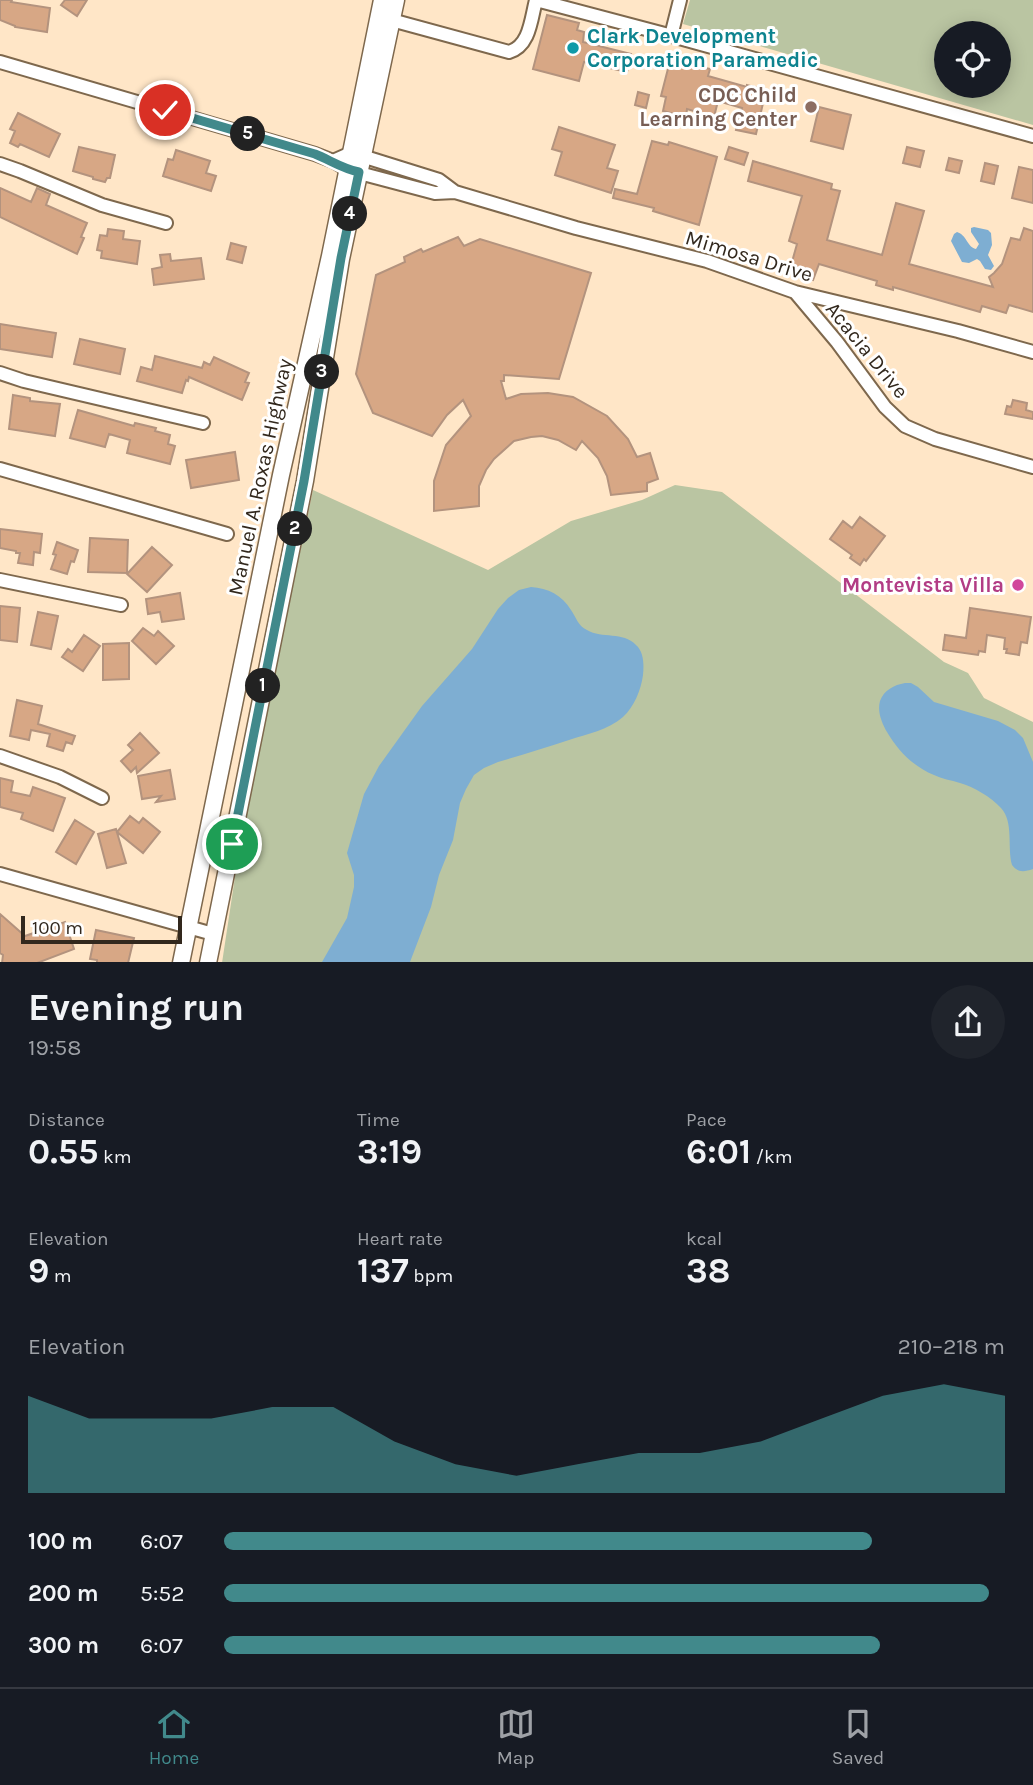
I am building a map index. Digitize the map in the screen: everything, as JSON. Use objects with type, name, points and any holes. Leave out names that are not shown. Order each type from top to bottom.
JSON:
[{"type":"main road","name":"Manuel A. Roxas Highway","points":[[382,0],[385,19]]},
{"type":"main road","name":"Manuel A. Roxas Highway","points":[[181,962],[281,475],[330,256],[355,163],[385,19],[396,0]]},
{"type":"main road","name":"Manuel A. Roxas Highway","points":[[208,962],[304,481],[355,163]]},
{"type":"street","points":[[385,19],[509,52],[517,50],[523,44],[536,0],[1033,136]]},
{"type":"street","points":[[671,36],[680,0]]},
{"type":"street","name":"Mimosa Drive","points":[[0,62],[333,160],[355,163],[435,194],[455,192],[569,226],[707,261],[795,292],[1033,352]]},
{"type":"street","points":[[0,164],[102,205],[166,223]]},
{"type":"street","name":"Acacia Drive","points":[[795,292],[886,407],[905,426],[935,439],[1033,467]]},
{"type":"street","points":[[0,373],[204,423]]},
{"type":"street","points":[[0,469],[228,534]]},
{"type":"street","points":[[0,580],[121,605]]},
{"type":"street","points":[[0,756],[60,777],[102,798]]},
{"type":"street","points":[[0,874],[213,934]]},
{"type":"green space","points":[[690,0],[1033,0],[1033,125],[939,98],[1011,98],[1011,21],[934,21],[934,96],[683,24]]},
{"type":"green space","points":[[675,485],[722,492],[944,662],[968,673],[984,698],[1033,722],[1033,962],[222,962],[243,824],[313,490],[488,570],[571,521],[642,500]]},
{"type":"water","points":[[974,227],[991,233],[992,245],[988,255],[994,266],[991,270],[985,269],[977,259],[969,263],[962,262],[951,241],[957,232],[976,249],[979,244],[971,232]]},
{"type":"water","points":[[531,587],[559,596],[584,628],[593,633],[625,638],[639,648],[643,659],[643,675],[634,703],[623,717],[604,728],[498,762],[474,775],[460,803],[453,840],[410,962],[322,962],[347,918],[354,875],[347,853],[364,794],[379,766],[422,706],[472,649],[498,609],[519,590]]},
{"type":"water","points":[[905,683],[918,687],[934,702],[998,721],[1015,730],[1023,738],[1033,762],[1033,869],[1021,871],[1012,865],[1008,820],[997,804],[971,787],[920,768],[901,752],[891,739],[880,717],[880,701],[890,689]]},
{"type":"building","points":[[0,0],[50,8],[47,32],[15,27],[0,20]]},
{"type":"building","points":[[65,0],[87,0],[77,16],[61,5]]},
{"type":"building","name":"Clark Development Corporation Paramedic","points":[[547,15],[579,23],[577,30],[584,32],[583,42],[631,54],[627,72],[584,62],[579,81],[533,69]]},
{"type":"building","points":[[671,57],[710,69],[708,76],[766,90],[756,134],[736,130],[742,108],[718,101],[714,117],[687,109],[686,117],[663,111],[666,97],[661,96]]},
{"type":"building","points":[[638,92],[649,95],[646,108],[635,105]]},
{"type":"building","points":[[819,107],[851,115],[843,149],[811,141]]},
{"type":"building","points":[[18,113],[60,134],[49,157],[20,144],[18,147],[10,143],[15,131],[10,129]]},
{"type":"building","points":[[559,127],[615,145],[607,168],[618,171],[611,193],[555,175],[562,152],[552,149]]},
{"type":"building","points":[[652,141],[668,145],[669,142],[717,157],[699,225],[653,211],[654,208],[613,198],[615,189],[637,194]]},
{"type":"building","points":[[79,147],[115,155],[110,178],[105,182],[73,171]]},
{"type":"building","points":[[729,147],[748,153],[744,165],[725,159]]},
{"type":"building","points":[[907,147],[924,151],[920,167],[903,163]]},
{"type":"building","points":[[176,150],[210,161],[206,173],[216,176],[211,191],[163,176],[168,159],[173,160]]},
{"type":"building","points":[[949,158],[962,161],[959,173],[946,170]]},
{"type":"building","points":[[753,161],[832,184],[831,189],[840,191],[827,240],[882,255],[896,203],[924,211],[909,264],[993,287],[989,277],[1002,264],[1011,238],[1020,240],[1024,228],[1033,231],[1033,312],[1009,305],[1006,313],[982,306],[980,312],[893,287],[893,290],[876,285],[877,281],[819,264],[813,280],[801,277],[803,273],[790,269],[797,244],[789,241],[802,196],[748,181]]},
{"type":"building","points":[[985,163],[998,166],[994,184],[981,181]]},
{"type":"building","points":[[1019,167],[1033,170],[1033,203],[1012,198]]},
{"type":"building","points":[[0,188],[31,202],[37,188],[50,194],[46,205],[87,223],[77,254],[0,217]]},
{"type":"building","points":[[108,229],[124,231],[123,239],[140,241],[137,264],[101,258],[102,251],[97,250],[100,235],[107,236]]},
{"type":"building","points":[[458,237],[464,246],[480,239],[591,273],[559,379],[504,375],[504,381],[501,381],[506,399],[521,394],[548,393],[573,397],[607,416],[628,439],[637,457],[650,453],[658,479],[647,483],[647,491],[611,495],[607,476],[598,458],[582,441],[576,450],[558,440],[542,436],[531,437],[514,441],[494,459],[479,486],[479,506],[434,511],[434,481],[446,445],[471,416],[463,400],[447,415],[432,436],[373,413],[356,374],[376,275],[405,262],[404,257],[421,249],[423,252]]},
{"type":"building","points":[[231,243],[246,247],[242,263],[227,259]]},
{"type":"building","points":[[170,254],[171,261],[201,258],[204,279],[154,285],[152,269],[162,267],[160,255]]},
{"type":"building","points":[[0,324],[56,333],[52,357],[0,349]]},
{"type":"building","points":[[80,339],[125,349],[120,374],[74,364]]},
{"type":"building","points":[[155,356],[202,368],[204,362],[210,365],[214,357],[249,373],[245,382],[249,383],[242,400],[189,377],[182,393],[137,381],[141,367],[152,370]]},
{"type":"building","points":[[13,395],[30,398],[30,401],[60,404],[55,436],[9,429]]},
{"type":"building","points":[[1013,400],[1027,403],[1026,410],[1033,412],[1033,419],[1005,414],[1007,406],[1011,407]]},
{"type":"building","points":[[78,410],[134,426],[135,423],[156,428],[155,431],[170,435],[168,444],[175,446],[170,464],[127,453],[130,440],[109,434],[105,447],[70,438]]},
{"type":"building","points":[[235,452],[239,480],[191,488],[186,460]]},
{"type":"building","points":[[860,517],[885,536],[860,565],[850,558],[852,555],[830,539],[843,521],[852,528]]},
{"type":"building","points":[[0,529],[42,534],[40,553],[34,552],[33,565],[18,563],[20,553],[0,548]]},
{"type":"building","points":[[90,538],[128,540],[127,573],[88,572]]},
{"type":"building","points":[[57,542],[78,550],[67,574],[51,569]]},
{"type":"building","points":[[152,547],[172,565],[147,592],[127,574]]},
{"type":"building","points":[[180,593],[184,619],[162,622],[160,612],[148,614],[146,599]]},
{"type":"building","points":[[0,606],[20,608],[17,642],[0,640]]},
{"type":"building","points":[[970,608],[1031,617],[1027,643],[1021,642],[1019,655],[1006,653],[1005,638],[987,635],[985,652],[979,651],[978,655],[943,650],[945,635],[966,638]]},
{"type":"building","points":[[38,612],[58,616],[51,649],[31,645]]},
{"type":"building","points":[[143,628],[154,636],[158,631],[174,646],[156,664],[132,641]]},
{"type":"building","points":[[84,635],[100,646],[83,671],[62,657],[68,649],[72,652]]},
{"type":"building","points":[[129,643],[129,679],[103,680],[103,644]]},
{"type":"building","points":[[17,700],[42,706],[38,724],[75,736],[72,744],[66,742],[63,751],[47,746],[50,734],[31,730],[29,740],[10,736]]},
{"type":"building","points":[[140,733],[159,753],[137,773],[136,767],[131,772],[121,761],[133,750],[128,745]]},
{"type":"building","points":[[170,770],[175,799],[156,802],[161,796],[142,799],[138,776]]},
{"type":"building","points":[[0,778],[13,781],[11,792],[30,796],[33,787],[65,798],[53,831],[21,819],[23,813],[0,807]]},
{"type":"building","points":[[130,816],[139,823],[143,818],[160,832],[143,853],[117,832]]},
{"type":"building","points":[[75,820],[94,832],[76,864],[56,852]]},
{"type":"building","points":[[116,829],[126,863],[107,868],[98,834]]},
{"type":"building","points":[[0,914],[25,936],[65,922],[74,949],[40,962],[2,962],[3,955],[0,953]]},
{"type":"building","points":[[96,930],[134,938],[128,962],[97,962],[90,959]]},
{"type":"place","name":"Clark Development Corporation Paramedic","points":[[573,48]]},
{"type":"place","name":"CDC Child Learning Center","points":[[811,107]]},
{"type":"place","name":"Montevista Villa","points":[[1018,585]]},
{"type":"route","points":[[165,110],[315,154],[333,160],[348,170],[359,172],[341,258],[304,481],[232,844]]}]
